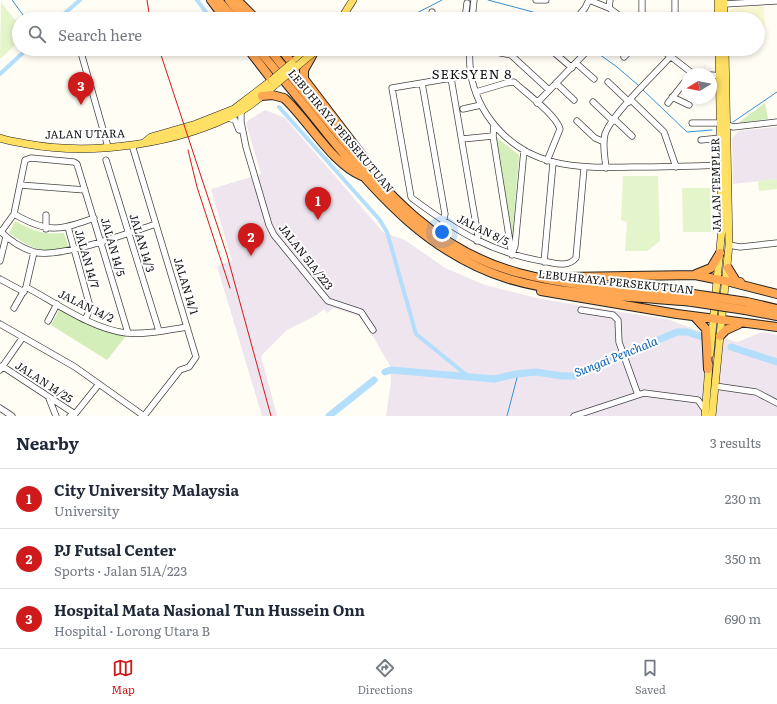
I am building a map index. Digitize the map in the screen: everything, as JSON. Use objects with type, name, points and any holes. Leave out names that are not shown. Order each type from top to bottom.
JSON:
[{"type":"highway","points":[[211,0],[220,12]]},
{"type":"highway","points":[[218,0],[228,12]]},
{"type":"highway","points":[[229,0],[238,12]]},
{"type":"highway","points":[[237,0],[248,12]]},
{"type":"highway","points":[[254,56],[274,82]]},
{"type":"highway","name":"LEBUHRAYA PERSEKUTUAN","points":[[264,56],[363,177],[405,220],[426,237],[459,257],[504,277],[552,288],[693,298]]},
{"type":"highway","name":"LEBUHRAYA PERSEKUTUAN","points":[[275,56],[368,170],[390,194],[418,220],[462,250],[499,266],[551,280],[777,309]]},
{"type":"highway","points":[[286,56],[292,63]]},
{"type":"highway","points":[[310,56],[304,70],[304,79],[383,181],[390,194]]},
{"type":"highway","points":[[262,96],[272,94],[284,98],[352,172],[363,177]]},
{"type":"highway","points":[[695,275],[711,268],[720,253]]},
{"type":"highway","points":[[728,268],[736,280],[760,289]]},
{"type":"highway","points":[[551,280],[566,277],[695,275],[718,279],[777,294]]},
{"type":"highway","points":[[504,277],[512,284],[551,294],[713,319],[777,327]]},
{"type":"highway","name":"LEBUHRAYA PERSEKUTUAN","points":[[746,306],[777,316]]},
{"type":"highway","points":[[694,316],[706,329],[708,369]]},
{"type":"highway","points":[[720,336],[726,330],[742,323]]},
{"type":"main road","points":[[345,12],[353,0]]},
{"type":"main road","points":[[718,0],[718,12]]},
{"type":"main road","points":[[274,82],[292,63],[303,56]]},
{"type":"main road","points":[[274,82],[306,56]]},
{"type":"main road","name":"JALAN TEMPLER","points":[[712,416],[728,268],[729,245],[724,166],[722,76],[720,56]]},
{"type":"main road","name":"JALAN TEMPLER","points":[[722,76],[724,56]]},
{"type":"main road","name":"JALAN UTARA","points":[[1,139],[54,147],[108,147],[132,145],[159,140],[228,118],[262,96],[274,82]]},
{"type":"main road","name":"JALAN UTARA","points":[[146,142],[151,137],[196,124],[234,109],[274,82]]},
{"type":"main road","name":"JALAN TEMPLER","points":[[705,413],[720,253],[724,166],[720,138],[723,124]]},
{"type":"street","points":[[473,12],[474,0]]},
{"type":"street","points":[[536,0],[545,0]]},
{"type":"street","points":[[582,12],[589,0],[609,8],[613,12]]},
{"type":"street","points":[[609,8],[610,0]]},
{"type":"street","points":[[642,0],[642,12]]},
{"type":"street","points":[[675,0],[675,12]]},
{"type":"street","points":[[724,2],[777,1]]},
{"type":"street","points":[[465,12],[466,3]]},
{"type":"street","points":[[82,56],[108,147]]},
{"type":"street","points":[[470,56],[469,74],[481,105],[494,125],[524,150],[547,161],[584,168],[724,166]]},
{"type":"street","points":[[512,56],[549,90]]},
{"type":"street","points":[[560,56],[594,80]]},
{"type":"street","points":[[537,103],[583,56]]},
{"type":"street","points":[[606,168],[604,142],[605,134],[613,120],[670,57],[685,68]]},
{"type":"street","points":[[443,222],[445,214],[422,83],[469,74]]},
{"type":"street","points":[[717,76],[722,76]]},
{"type":"street","points":[[452,78],[478,236],[477,241]]},
{"type":"street","points":[[476,92],[514,82],[537,103],[558,124],[560,129],[547,161]]},
{"type":"street","points":[[608,82],[664,132],[676,167]]},
{"type":"street","name":"JALAN 8/5","points":[[422,83],[392,88],[411,197],[443,222],[477,241],[512,255],[544,262],[572,263],[576,258],[584,168]]},
{"type":"street","points":[[556,83],[574,100]]},
{"type":"street","points":[[668,103],[681,86]]},
{"type":"street","points":[[672,97],[689,106]]},
{"type":"street","points":[[593,102],[632,136]]},
{"type":"street","points":[[464,109],[481,105]]},
{"type":"street","name":"JALAN 51A/223","points":[[241,111],[240,122],[246,147],[269,225],[276,239],[328,301],[361,312],[373,330]]},
{"type":"street","name":"JALAN 51A/223","points":[[228,118],[232,118],[237,124],[246,147]]},
{"type":"street","points":[[577,121],[595,138],[604,142]]},
{"type":"street","points":[[692,123],[723,124],[734,127],[777,122]]},
{"type":"street","points":[[494,125],[493,136],[512,255]]},
{"type":"street","points":[[462,139],[493,136]]},
{"type":"street","points":[[701,140],[720,138]]},
{"type":"street","name":"JALAN 14/1","points":[[132,145],[196,357],[189,367],[180,370],[144,416]]},
{"type":"street","points":[[512,255],[515,246],[524,150]]},
{"type":"street","name":"JALAN 14/5","points":[[20,185],[24,162],[25,160],[31,158],[74,162],[79,166],[128,334]]},
{"type":"street","name":"JALAN 14/3","points":[[106,160],[159,331]]},
{"type":"street","points":[[544,262],[553,163]]},
{"type":"street","points":[[85,190],[20,185],[14,214],[0,231],[6,237],[34,252],[53,254],[156,224]]},
{"type":"street","points":[[14,214],[29,223],[46,228],[68,227],[94,218]]},
{"type":"street","points":[[46,215],[46,228]]},
{"type":"street","name":"JALAN 14/7","points":[[68,227],[89,303],[88,314],[85,319]]},
{"type":"street","points":[[0,261],[6,237]]},
{"type":"street","points":[[729,245],[740,247],[777,243]]},
{"type":"street","points":[[14,308],[25,290],[34,252]]},
{"type":"street","name":"JALAN 14/2","points":[[0,279],[57,304],[104,328],[128,334],[187,327]]},
{"type":"street","points":[[48,321],[57,304]]},
{"type":"street","points":[[581,310],[613,315],[618,320],[620,346],[638,395]]},
{"type":"street","points":[[0,324],[75,367],[144,416]]},
{"type":"street","points":[[1,368],[23,337]]},
{"type":"street","name":"JALAN 14/25","points":[[1,368],[48,395],[72,415]]},
{"type":"street","points":[[72,415],[99,384]]},
{"type":"street","points":[[715,386],[756,392],[777,403]]},
{"type":"street","points":[[574,416],[649,392],[698,400],[705,413]]},
{"type":"street","points":[[48,395],[56,416]]},
{"type":"street","points":[[0,408],[12,416]]},
{"type":"shaded area","points":[[764,6],[764,12],[729,12],[733,8]]},
{"type":"shaded area","points":[[265,110],[285,118],[383,232],[405,240],[445,268],[485,285],[541,299],[670,320],[699,331],[737,342],[762,332],[777,335],[777,416],[386,416],[391,381],[390,366],[362,317],[334,308],[327,313],[324,309],[315,316],[287,330],[261,356],[277,416],[262,416],[217,266],[232,261],[211,189],[261,174],[246,123]]},
{"type":"shaded area","points":[[777,127],[777,179],[733,184],[732,138],[739,131]]},
{"type":"green space","points":[[1,2],[12,16],[12,48],[0,59]]},
{"type":"green space","points":[[765,103],[768,119],[738,123]]},
{"type":"green space","points":[[496,137],[519,155],[512,241]]},
{"type":"green space","points":[[623,176],[658,176],[660,241],[647,251],[625,251],[627,222],[621,220]]},
{"type":"green space","points":[[777,179],[777,189],[759,191],[758,181]]},
{"type":"green space","points":[[682,188],[710,188],[711,232],[683,232]]},
{"type":"green space","points":[[15,221],[38,232],[64,233],[69,248],[43,250],[24,243],[9,233]]},
{"type":"green space","points":[[60,308],[100,329],[126,336],[107,360],[51,325]]},
{"type":"waterway","points":[[12,0],[21,12]]},
{"type":"waterway","points":[[66,12],[80,0]]},
{"type":"waterway","points":[[197,0],[206,12]]},
{"type":"waterway","points":[[419,12],[442,0]]},
{"type":"waterway","points":[[488,0],[533,12]]},
{"type":"waterway","points":[[0,74],[19,56]]},
{"type":"waterway","points":[[602,56],[638,85]]},
{"type":"waterway","points":[[642,89],[687,132],[712,130]]},
{"type":"waterway","points":[[733,122],[777,92]]},
{"type":"waterway","points":[[279,107],[379,219],[387,232],[416,334],[469,377]]},
{"type":"waterway","name":"Sungai Penchala","points":[[385,372],[391,370],[494,379],[516,374],[536,372],[562,376],[574,376],[677,332],[687,332],[702,337]]},
{"type":"waterway","name":"Sungai Penchala","points":[[731,347],[777,362]]},
{"type":"waterway","points":[[507,416],[518,374]]},
{"type":"waterway","name":"Sungai Penchala","points":[[329,416],[374,380]]},
{"type":"tram line","points":[[147,0],[149,12]]},
{"type":"tram line","points":[[161,56],[227,255],[271,416]]},
{"type":"tram line","points":[[188,150],[197,187],[230,288]]},
{"type":"place","name":"Hospital Mata Nasional Tun Hussein Onn","points":[[81,105]]},
{"type":"place","name":"City University Malaysia","points":[[318,220]]},
{"type":"place","name":"PJ Futsal Center","points":[[251,256]]},
{"type":"district","name":"SEKSYEN 8","points":[[472,74]]}]
